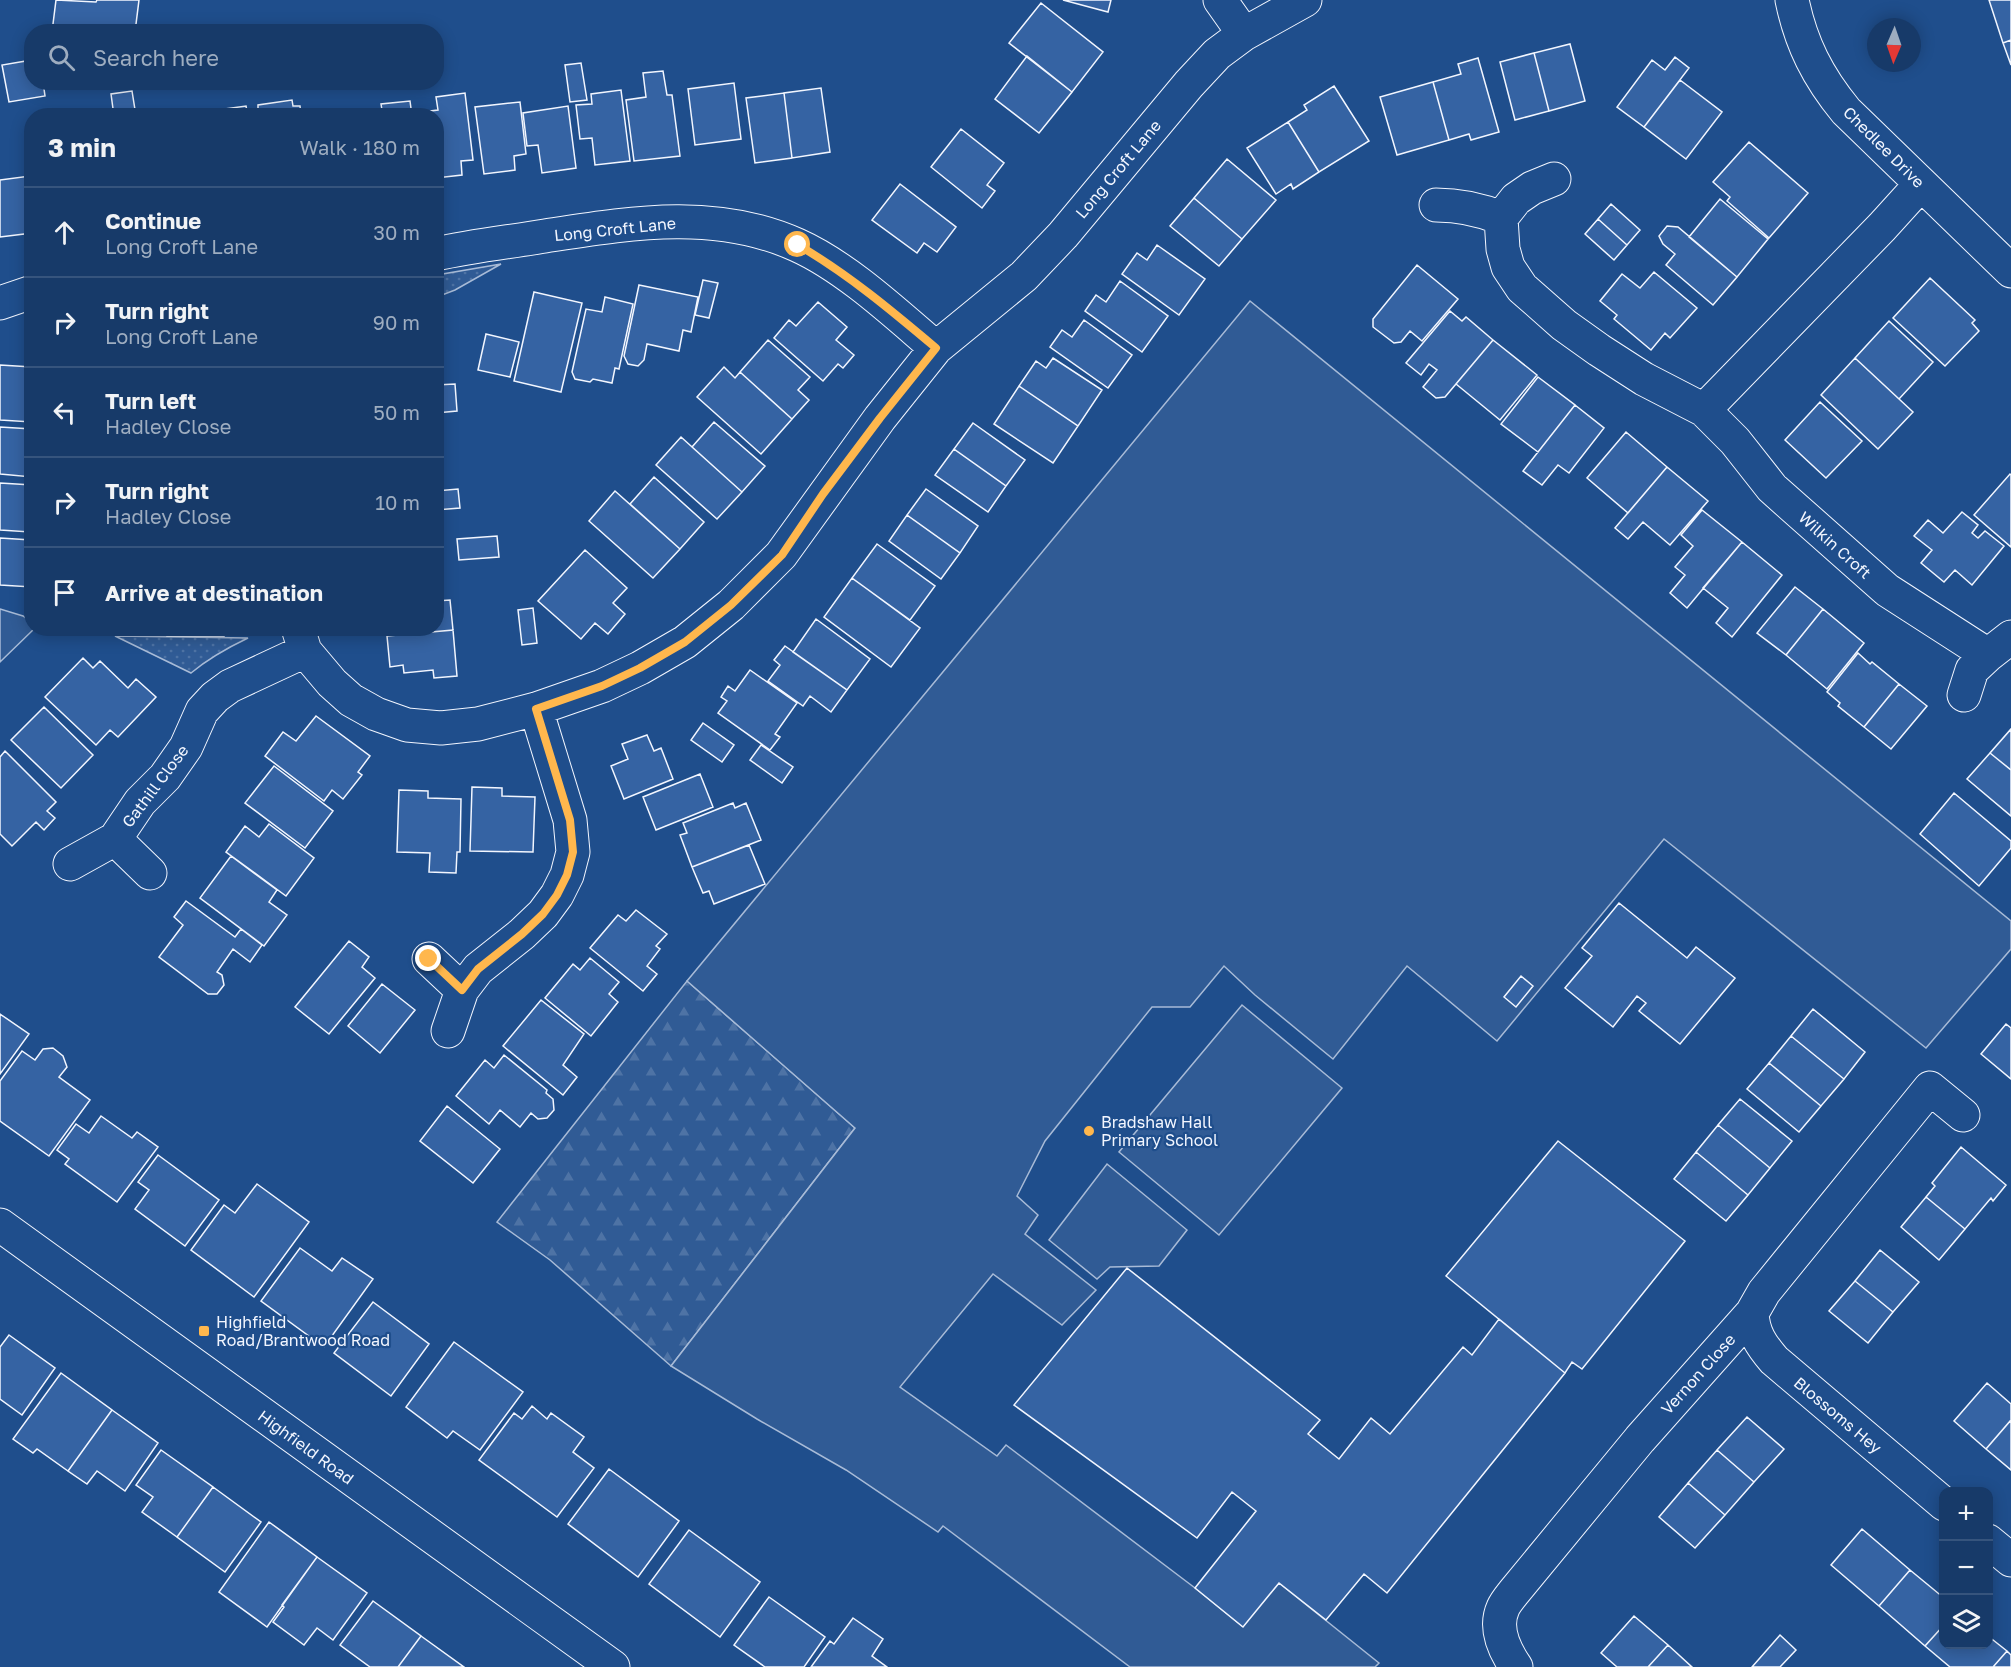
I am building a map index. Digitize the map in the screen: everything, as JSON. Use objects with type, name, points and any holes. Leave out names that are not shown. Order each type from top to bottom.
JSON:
[{"type":"street","points":[[1220,0],[1244,34]]},
{"type":"street","name":"Long Croft Lane","points":[[302,640],[332,683],[351,700],[376,714],[407,725],[441,728],[478,724],[536,709],[602,686],[640,668],[685,642],[731,605],[782,555],[823,494],[936,348],[1032,267],[1063,235],[1189,84],[1217,54],[1244,34],[1305,0]]},
{"type":"street","name":"Chedlee Drive","points":[[1792,0],[1797,23],[1811,60],[1826,87],[1846,111],[2011,271]]},
{"type":"street","points":[[1436,205],[1461,206],[1501,218],[1516,200],[1532,188],[1554,179]]},
{"type":"street","points":[[1704,410],[1921,184]]},
{"type":"street","name":"Wilkin Croft","points":[[1501,218],[1503,249],[1508,267],[1522,288],[1564,325],[1644,379],[1704,410],[1735,441],[1772,488],[1887,590],[2000,646],[1972,670],[1964,695]]},
{"type":"street","name":"Long Croft Lane","points":[[444,253],[617,225],[662,221],[731,224],[763,232],[789,242],[827,262],[871,294],[936,348]]},
{"type":"street","points":[[0,303],[24,295]]},
{"type":"street","name":"Gathill Close","points":[[70,864],[115,839],[140,802],[165,777],[186,747],[202,711],[215,697],[302,640]]},
{"type":"street","points":[[448,1031],[462,990],[478,969],[543,914],[557,895],[567,875],[573,852],[570,820],[536,709]]},
{"type":"street","name":"Gathill Close","points":[[115,839],[150,873]]},
{"type":"street","points":[[429,959],[462,990]]},
{"type":"street","name":"Vernon Close","points":[[1516,1667],[1506,1651],[1500,1628],[1502,1609],[1514,1592],[1640,1439],[1752,1313],[1764,1292],[1938,1077],[1963,1115]]},
{"type":"street","name":"Highfield Road","points":[[0,1225],[613,1667]]},
{"type":"street","name":"Blossoms Hey","points":[[1752,1313],[1753,1326],[1759,1342],[1774,1360],[1939,1500]]},
{"type":"street","points":[[1993,1544],[2011,1560]]},
{"type":"green space","points":[[501,264],[444,294],[444,274]]},
{"type":"green space","points":[[115,636],[248,638],[218,654],[191,673]]},
{"type":"green space","points":[[687,981],[855,1128],[671,1366],[550,1260],[497,1222]]},
{"type":"shaded area","points":[[1250,301],[2011,921],[2011,949],[1926,1048],[1664,839],[1497,1041],[1407,966],[1333,1059],[1255,995],[1224,966],[1190,1007],[1152,1007],[1045,1141],[1017,1196],[1038,1215],[1025,1234],[1096,1290],[1062,1325],[993,1274],[900,1387],[997,1456],[1006,1445],[1242,1626],[1279,1583],[1379,1663],[1375,1667],[1130,1667],[943,1526],[938,1532],[846,1470],[671,1366],[855,1128],[687,981]]},
{"type":"shaded area","points":[[0,609],[24,617],[24,636],[27,636],[0,662]]},
{"type":"shaded area","points":[[1242,1005],[1342,1088],[1219,1235],[1119,1152]]},
{"type":"shaded area","points":[[1107,1164],[1187,1230],[1159,1266],[1110,1267],[1097,1279],[1049,1240]]},
{"type":"building","points":[[56,0],[96,2],[97,0],[139,0],[136,24],[53,24]]},
{"type":"building","points":[[1063,0],[1111,0],[1108,12]]},
{"type":"building","points":[[1989,0],[2011,0],[2011,40],[2003,43]]},
{"type":"building","points":[[1041,3],[1103,52],[1072,92],[1009,43]]},
{"type":"building","points":[[2011,40],[2011,65],[2003,43]]},
{"type":"building","points":[[1570,44],[1585,101],[1549,111],[1534,53]]},
{"type":"building","points":[[1534,53],[1549,111],[1515,120],[1500,62]]},
{"type":"building","points":[[1027,56],[1072,92],[1039,133],[995,99]]},
{"type":"building","points":[[1675,57],[1689,68],[1644,127],[1617,107],[1652,60],[1665,70]]},
{"type":"building","points":[[1478,58],[1499,132],[1471,140],[1469,134],[1449,140],[1433,82],[1461,74],[1458,64]]},
{"type":"building","points":[[24,61],[24,90],[44,90],[45,96],[9,102],[2,65]]},
{"type":"building","points":[[581,63],[587,100],[570,102],[565,65]]},
{"type":"building","points":[[663,71],[667,95],[672,95],[680,156],[634,161],[626,100],[646,97],[643,73]]},
{"type":"building","points":[[1680,80],[1722,112],[1686,159],[1644,127]]},
{"type":"building","points":[[1433,82],[1449,140],[1397,155],[1380,97]]},
{"type":"building","points":[[734,83],[741,139],[695,145],[688,89]]},
{"type":"building","points":[[1334,86],[1369,141],[1319,172],[1288,122],[1307,110],[1304,105]]},
{"type":"building","points":[[821,88],[830,152],[792,158],[784,93]]},
{"type":"building","points":[[621,90],[630,161],[595,165],[592,138],[580,139],[576,105],[592,104],[591,94]]},
{"type":"building","points":[[132,91],[135,108],[113,108],[111,94]]},
{"type":"building","points":[[465,93],[473,160],[461,161],[462,175],[444,177],[444,108],[438,108],[436,97]]},
{"type":"building","points":[[784,93],[792,158],[755,163],[746,98]]},
{"type":"building","points":[[292,100],[293,106],[300,106],[300,108],[258,108],[258,105]]},
{"type":"building","points":[[410,101],[411,108],[382,108],[381,104]]},
{"type":"building","points":[[520,102],[526,154],[514,156],[515,170],[484,174],[475,107]]},
{"type":"building","points":[[568,106],[576,168],[542,173],[538,145],[527,146],[523,113]]},
{"type":"building","points":[[1288,122],[1319,172],[1293,189],[1291,184],[1276,194],[1247,148]]},
{"type":"building","points":[[961,129],[1004,163],[987,185],[995,191],[982,208],[931,167]]},
{"type":"building","points":[[1749,142],[1808,193],[1769,238],[1727,201],[1730,197],[1713,182]]},
{"type":"building","points":[[1227,159],[1276,200],[1242,239],[1194,198]]},
{"type":"building","points":[[24,177],[24,234],[0,237],[0,180]]},
{"type":"building","points":[[900,184],[956,227],[937,252],[924,243],[917,253],[872,220]]},
{"type":"building","points":[[1194,198],[1242,239],[1219,266],[1170,226]]},
{"type":"building","points":[[1720,199],[1768,239],[1737,277],[1689,237]]},
{"type":"building","points":[[1611,204],[1640,230],[1627,245],[1598,219]]},
{"type":"building","points":[[1598,219],[1627,245],[1614,260],[1585,234]]},
{"type":"building","points":[[1667,226],[1678,227],[1737,277],[1713,305],[1666,265],[1675,254],[1663,244],[1659,236]]},
{"type":"building","points":[[1157,245],[1205,279],[1179,315],[1122,274],[1137,253],[1147,260]]},
{"type":"building","points":[[1417,265],[1458,299],[1422,341],[1410,331],[1401,342],[1394,343],[1373,327],[1373,319]]},
{"type":"building","points":[[1654,272],[1697,308],[1670,338],[1665,333],[1651,350],[1614,319],[1617,315],[1600,301],[1622,274],[1640,288]]},
{"type":"building","points":[[1930,278],[1975,320],[1972,323],[1979,331],[1945,366],[1893,318]]},
{"type":"building","points":[[703,280],[718,283],[709,318],[695,315]]},
{"type":"building","points":[[1120,281],[1168,316],[1142,352],[1085,311],[1096,295],[1106,302]]},
{"type":"building","points":[[639,285],[698,297],[691,332],[683,330],[679,351],[647,344],[644,360],[638,366],[628,364],[624,356]]},
{"type":"building","points":[[534,292],[582,303],[561,392],[514,381]]},
{"type":"building","points":[[605,297],[633,304],[619,369],[615,368],[612,383],[593,379],[590,382],[575,379],[572,372],[586,309],[602,312]]},
{"type":"building","points":[[818,302],[847,327],[836,340],[854,355],[843,368],[838,364],[823,381],[774,338],[789,320],[796,326]]},
{"type":"building","points":[[1450,311],[1462,321],[1466,317],[1493,340],[1445,397],[1436,398],[1423,387],[1437,370],[1429,364],[1421,375],[1406,363]]},
{"type":"building","points":[[1084,320],[1132,355],[1108,388],[1050,347],[1062,330],[1072,337]]},
{"type":"building","points":[[1889,321],[1933,362],[1899,399],[1855,358]]},
{"type":"building","points":[[486,334],[519,342],[510,377],[478,370]]},
{"type":"building","points":[[768,340],[810,377],[798,390],[809,400],[792,419],[740,372]]},
{"type":"building","points":[[1493,340],[1537,375],[1500,420],[1456,384]]},
{"type":"building","points":[[1053,358],[1102,390],[1078,426],[1019,386],[1036,361],[1046,368]]},
{"type":"building","points":[[1855,358],[1913,412],[1878,449],[1821,395]]},
{"type":"building","points":[[0,365],[24,366],[24,422],[0,420]]},
{"type":"building","points":[[724,367],[735,378],[740,372],[792,419],[761,454],[697,397]]},
{"type":"building","points":[[1538,377],[1575,405],[1538,452],[1501,424]]},
{"type":"building","points":[[455,384],[457,411],[444,412],[444,385]]},
{"type":"building","points":[[1019,386],[1078,426],[1053,463],[994,424]]},
{"type":"building","points":[[1820,402],[1862,441],[1826,478],[1785,440]]},
{"type":"building","points":[[1575,405],[1604,428],[1569,473],[1558,465],[1542,485],[1523,471]]},
{"type":"building","points":[[714,422],[765,466],[742,492],[692,447]]},
{"type":"building","points":[[973,423],[1025,460],[1006,486],[954,449]]},
{"type":"building","points":[[0,427],[24,428],[24,476],[0,474]]},
{"type":"building","points":[[1626,432],[1667,467],[1628,513],[1587,478]]},
{"type":"building","points":[[681,437],[742,492],[717,519],[656,465]]},
{"type":"building","points":[[954,449],[1006,486],[988,512],[935,475]]},
{"type":"building","points":[[1667,467],[1708,501],[1670,545],[1643,522],[1628,539],[1615,528]]},
{"type":"building","points":[[2011,475],[2011,547],[1974,515]]},
{"type":"building","points":[[654,477],[704,522],[680,549],[630,504]]},
{"type":"building","points":[[0,483],[24,484],[24,532],[0,530]]},
{"type":"building","points":[[458,489],[460,508],[444,509],[444,490]]},
{"type":"building","points":[[926,489],[978,526],[960,553],[907,515]]},
{"type":"building","points":[[615,491],[680,549],[653,578],[589,521]]},
{"type":"building","points":[[1702,510],[1742,542],[1687,608],[1670,593],[1685,575],[1675,567],[1693,546],[1681,535]]},
{"type":"building","points":[[1962,512],[1978,525],[1972,533],[1978,538],[1985,531],[2004,546],[1972,585],[1955,570],[1944,582],[1921,563],[1932,550],[1914,536],[1928,520],[1943,533]]},
{"type":"building","points":[[907,515],[960,553],[941,579],[889,541]]},
{"type":"building","points":[[497,536],[499,557],[459,560],[457,539]]},
{"type":"building","points":[[0,538],[24,540],[24,586],[0,585]]},
{"type":"building","points":[[1742,542],[1782,575],[1732,637],[1716,623],[1728,608],[1703,588]]},
{"type":"building","points":[[877,544],[935,586],[910,620],[852,578]]},
{"type":"building","points":[[585,550],[627,588],[613,603],[625,614],[608,634],[595,623],[581,639],[538,601]]},
{"type":"building","points":[[852,578],[920,628],[891,667],[824,617]]},
{"type":"building","points":[[1795,587],[1823,609],[1786,655],[1757,633]]},
{"type":"building","points":[[444,600],[450,600],[453,630],[444,631]]},
{"type":"building","points":[[533,608],[537,643],[522,645],[518,610]]},
{"type":"building","points":[[1823,609],[1864,643],[1827,689],[1786,655]]},
{"type":"building","points":[[816,619],[870,659],[847,690],[793,652]]},
{"type":"building","points":[[453,630],[457,676],[434,678],[433,670],[404,673],[403,665],[390,667],[387,636],[444,636],[444,631]]},
{"type":"building","points":[[785,646],[847,690],[831,712],[810,696],[803,706],[768,681],[780,665],[774,660]]},
{"type":"building","points":[[1858,653],[1899,684],[1864,727],[1838,706],[1840,703],[1827,692]]},
{"type":"building","points":[[83,658],[93,668],[100,661],[128,688],[136,679],[156,697],[118,737],[110,730],[96,745],[45,697]]},
{"type":"building","points":[[750,670],[797,703],[775,734],[780,737],[770,750],[718,713],[727,701],[721,697],[728,686],[735,691]]},
{"type":"building","points":[[1899,684],[1927,706],[1891,749],[1864,727]]},
{"type":"building","points":[[44,707],[93,755],[61,788],[11,740]]},
{"type":"building","points":[[316,716],[370,756],[358,772],[362,775],[343,799],[332,790],[324,801],[265,756],[283,732],[296,741]]},
{"type":"building","points":[[703,723],[734,745],[722,762],[691,740]]},
{"type":"building","points":[[2011,729],[2011,770],[1990,753]]},
{"type":"building","points":[[647,735],[654,751],[661,748],[673,779],[624,799],[611,766],[628,759],[622,744]]},
{"type":"building","points":[[761,745],[793,767],[782,783],[750,760]]},
{"type":"building","points":[[5,751],[56,802],[47,811],[55,818],[44,830],[36,822],[12,846],[0,834],[0,757]]},
{"type":"building","points":[[1990,753],[2011,770],[2011,816],[1967,779]]},
{"type":"building","points":[[274,766],[333,811],[305,848],[245,803]]},
{"type":"building","points":[[700,774],[713,807],[656,830],[643,797]]},
{"type":"building","points":[[472,787],[502,788],[502,796],[535,797],[533,852],[470,851]]},
{"type":"building","points":[[399,790],[428,791],[428,798],[461,799],[460,852],[457,852],[456,873],[429,872],[430,853],[397,852]]},
{"type":"building","points":[[1954,793],[2011,841],[2011,848],[1979,886],[1920,834]]},
{"type":"building","points":[[733,803],[735,808],[746,803],[761,840],[692,867],[680,835],[687,833],[683,823]]},
{"type":"building","points":[[269,824],[314,858],[286,896],[226,852],[245,826],[259,837]]},
{"type":"building","points":[[749,845],[765,884],[714,904],[709,891],[703,893],[692,867]]},
{"type":"building","points":[[231,856],[277,890],[269,902],[287,915],[264,946],[200,898]]},
{"type":"building","points":[[186,901],[235,937],[241,929],[262,945],[250,962],[233,949],[217,972],[222,975],[224,985],[217,994],[208,994],[159,957],[183,925],[174,917]]},
{"type":"building","points":[[1619,903],[1687,958],[1696,947],[1735,978],[1680,1044],[1639,1011],[1646,1003],[1637,996],[1613,1027],[1565,988],[1592,956],[1582,948]]},
{"type":"building","points":[[636,910],[667,934],[656,946],[660,949],[647,966],[657,974],[643,991],[590,948],[618,915],[626,921]]},
{"type":"building","points":[[349,941],[369,957],[362,967],[375,978],[329,1034],[295,1007]]},
{"type":"building","points":[[590,958],[619,982],[609,994],[618,1002],[591,1036],[545,998],[573,964],[580,970]]},
{"type":"building","points":[[1521,976],[1533,986],[1516,1007],[1504,997]]},
{"type":"building","points":[[382,984],[415,1010],[380,1053],[348,1026]]},
{"type":"building","points":[[541,1000],[584,1034],[563,1065],[577,1077],[563,1095],[503,1046]]},
{"type":"building","points":[[1813,1009],[1865,1052],[1844,1079],[1791,1036]]},
{"type":"building","points":[[0,1014],[29,1034],[0,1074]]},
{"type":"building","points":[[2006,1024],[2011,1028],[2011,1079],[1981,1054]]},
{"type":"building","points":[[1791,1036],[1844,1079],[1821,1106],[1769,1063]]},
{"type":"building","points":[[53,1048],[63,1056],[67,1067],[59,1077],[90,1100],[49,1156],[0,1121],[0,1081],[22,1051],[35,1060],[43,1049]]},
{"type":"building","points":[[504,1055],[547,1090],[546,1093],[553,1099],[554,1110],[547,1118],[538,1119],[531,1113],[520,1127],[500,1110],[489,1124],[456,1096],[485,1060],[494,1068]]},
{"type":"building","points":[[1769,1063],[1821,1106],[1799,1132],[1747,1089]]},
{"type":"building","points":[[1740,1099],[1792,1141],[1770,1168],[1718,1125]]},
{"type":"building","points":[[447,1106],[500,1149],[473,1183],[420,1141]]},
{"type":"building","points":[[101,1116],[132,1138],[137,1132],[158,1147],[117,1202],[65,1164],[69,1159],[57,1150],[76,1124],[89,1133]]},
{"type":"building","points":[[1718,1125],[1770,1168],[1748,1195],[1696,1152]]},
{"type":"building","points":[[1558,1141],[1685,1241],[1582,1369],[1572,1362],[1565,1373],[1446,1276]]},
{"type":"building","points":[[1961,1147],[2006,1185],[1993,1201],[1991,1198],[1965,1229],[1926,1197],[1935,1186],[1932,1183]]},
{"type":"building","points":[[1696,1152],[1748,1195],[1726,1221],[1674,1179]]},
{"type":"building","points":[[158,1155],[219,1200],[185,1246],[135,1209],[149,1190],[138,1182]]},
{"type":"building","points":[[257,1184],[309,1222],[254,1297],[191,1250],[224,1205],[235,1213]]},
{"type":"building","points":[[1926,1197],[1965,1229],[1939,1260],[1901,1227]]},
{"type":"building","points":[[300,1248],[332,1271],[342,1258],[373,1279],[324,1347],[261,1301]]},
{"type":"building","points":[[1880,1250],[1919,1282],[1893,1312],[1855,1281]]},
{"type":"building","points":[[1127,1268],[1320,1420],[1308,1434],[1339,1459],[1371,1418],[1390,1434],[1463,1347],[1472,1355],[1499,1319],[1565,1373],[1387,1593],[1364,1574],[1326,1620],[1279,1583],[1243,1627],[1195,1588],[1256,1511],[1232,1492],[1197,1538],[1014,1405]]},
{"type":"building","points":[[1855,1281],[1893,1312],[1868,1343],[1829,1311]]},
{"type":"building","points":[[373,1302],[429,1344],[391,1396],[334,1353]]},
{"type":"building","points":[[9,1335],[55,1368],[22,1415],[0,1399],[0,1347]]},
{"type":"building","points":[[454,1342],[523,1392],[480,1450],[453,1431],[447,1438],[406,1407]]},
{"type":"building","points":[[61,1373],[112,1410],[68,1471],[37,1449],[33,1453],[13,1439]]},
{"type":"building","points":[[1987,1383],[2011,1404],[2011,1420],[1986,1449],[1954,1421]]},
{"type":"building","points":[[532,1406],[547,1419],[551,1413],[584,1437],[573,1452],[594,1468],[557,1517],[479,1460],[514,1413],[522,1419]]},
{"type":"building","points":[[112,1410],[158,1443],[125,1491],[97,1471],[87,1484],[68,1471]]},
{"type":"building","points":[[1747,1417],[1784,1449],[1754,1482],[1717,1450]]},
{"type":"building","points":[[2011,1420],[2011,1470],[1986,1449]]},
{"type":"building","points":[[161,1450],[213,1487],[177,1537],[142,1512],[153,1497],[136,1485]]},
{"type":"building","points":[[1717,1450],[1754,1482],[1725,1515],[1688,1483]]},
{"type":"building","points":[[609,1469],[679,1521],[638,1577],[568,1524]]},
{"type":"building","points":[[1688,1483],[1725,1515],[1695,1548],[1659,1517]]},
{"type":"building","points":[[213,1487],[261,1522],[225,1572],[177,1537]]},
{"type":"building","points":[[269,1522],[317,1557],[267,1627],[219,1592]]},
{"type":"building","points":[[1862,1529],[1910,1570],[1879,1606],[1831,1565]]},
{"type":"building","points":[[689,1530],[760,1582],[720,1637],[649,1584]]},
{"type":"building","points":[[317,1557],[367,1593],[333,1640],[317,1628],[304,1645],[273,1622],[284,1607],[282,1605]]},
{"type":"building","points":[[1910,1570],[1939,1594],[1939,1631],[1925,1646],[1879,1606]]},
{"type":"building","points":[[769,1597],[825,1637],[804,1667],[765,1667],[734,1645]]},
{"type":"building","points":[[373,1601],[421,1636],[398,1667],[370,1667],[340,1645]]},
{"type":"building","points":[[1634,1616],[1668,1645],[1648,1667],[1617,1667],[1601,1653]]},
{"type":"building","points":[[853,1618],[883,1639],[872,1656],[887,1667],[811,1667],[830,1641],[834,1644]]},
{"type":"building","points":[[1939,1631],[1939,1649],[1993,1649],[1993,1640],[2007,1651],[1993,1667],[1950,1667],[1925,1646]]},
{"type":"building","points":[[1780,1635],[1796,1650],[1780,1667],[1752,1667]]},
{"type":"building","points":[[421,1636],[464,1667],[398,1667]]},
{"type":"building","points":[[1668,1645],[1692,1667],[1648,1667]]},
{"type":"building","points":[[2007,1651],[2011,1655],[2011,1667],[1993,1667]]},
{"type":"place","name":"Bradshaw Hall Primary School","points":[[1089,1131]]},
{"type":"place","name":"Highfield Road/Brantwood Road","points":[[204,1331]]},
{"type":"route","points":[[429,959],[462,990],[478,969],[543,914],[557,895],[567,875],[573,852],[570,820],[536,709],[602,686],[640,668],[685,642],[731,605],[782,555],[823,494],[936,348],[871,294],[827,262],[798,245]]}]
